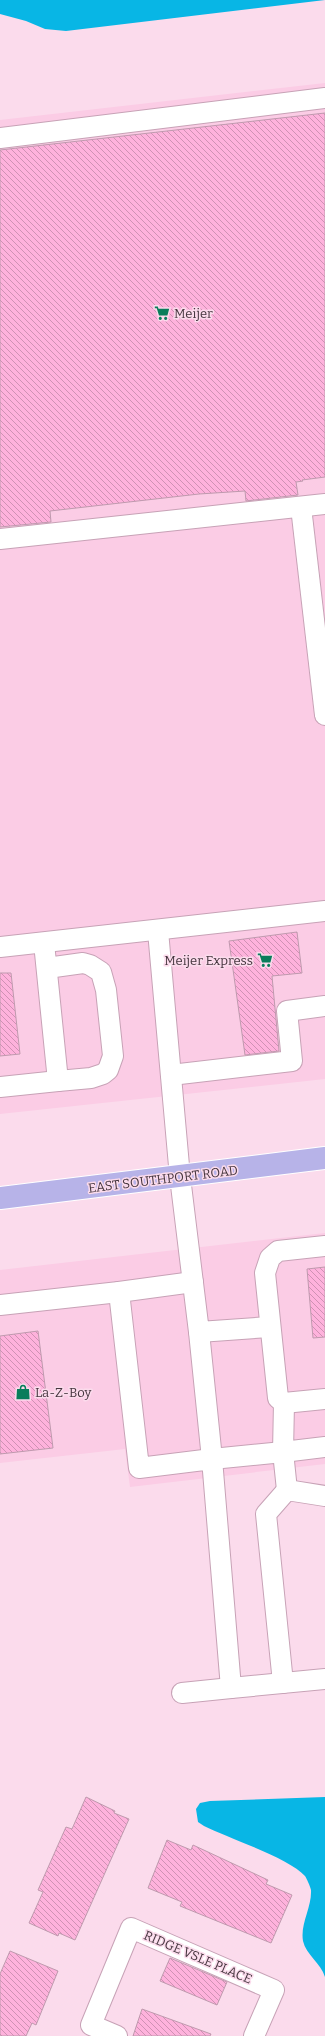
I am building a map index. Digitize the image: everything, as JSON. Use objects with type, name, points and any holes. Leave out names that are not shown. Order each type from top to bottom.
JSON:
[{"type":"main road","name":"EAST SOUTHPORT ROAD","points":[[0,1198],[325,1158]]},
{"type":"street","points":[[0,138],[325,98]]},
{"type":"street","points":[[0,539],[325,504]]},
{"type":"street","points":[[301,507],[325,715]]},
{"type":"street","points":[[0,948],[325,911]]},
{"type":"street","points":[[158,931],[180,1177],[199,1332],[212,1458],[231,1688]]},
{"type":"street","points":[[44,943],[58,1080]]},
{"type":"street","points":[[0,1087],[58,1080],[91,1078],[103,1074],[108,1070],[113,1056],[106,990],[101,972],[90,964],[83,963],[47,968]]},
{"type":"street","points":[[171,1075],[292,1061],[287,1011],[325,1006]]},
{"type":"street","points":[[325,1246],[278,1251],[270,1258],[265,1273],[269,1326],[278,1398],[284,1403],[325,1399]]},
{"type":"street","points":[[0,1305],[193,1282]]},
{"type":"street","points":[[119,1292],[139,1468],[212,1458],[325,1447]]},
{"type":"street","points":[[199,1332],[269,1326]]},
{"type":"street","points":[[283,1683],[266,1514],[287,1490],[283,1452],[284,1403]]},
{"type":"street","points":[[287,1490],[325,1496]]},
{"type":"street","points":[[182,1693],[325,1679]]},
{"type":"street","name":"RIDGE VSLE PLACE","points":[[117,2036],[91,2025],[131,1928],[274,1990],[254,2036]]},
{"type":"shaded area","points":[[325,83],[325,1079],[0,1114],[0,120]]},
{"type":"shaded area","points":[[325,1233],[325,1464],[130,1487],[125,1449],[0,1463],[0,1270]]},
{"type":"water","points":[[0,0],[325,0],[66,31],[45,29],[26,21],[0,14]]},
{"type":"water","points":[[325,1797],[325,1977],[320,1967],[307,1951],[303,1941],[303,1928],[311,1896],[311,1888],[305,1876],[286,1862],[272,1855],[204,1826],[198,1822],[196,1809],[200,1803],[210,1801]]},
{"type":"building","name":"Meijer","points":[[325,113],[325,477],[296,482],[298,495],[246,501],[245,491],[199,494],[50,511],[51,522],[0,527],[0,150]]},
{"type":"building","points":[[297,932],[302,973],[272,976],[279,1051],[245,1055],[229,941]]},
{"type":"building","points":[[0,973],[11,973],[20,1054],[0,1056]]},
{"type":"building","points":[[325,1267],[325,1337],[313,1338],[307,1269]]},
{"type":"building","name":"La-Z-Boy","points":[[38,1331],[53,1448],[0,1454],[0,1336]]},
{"type":"building","points":[[86,1797],[115,1811],[114,1813],[129,1819],[75,1940],[59,1933],[58,1936],[29,1923],[43,1892],[38,1890],[66,1827],[72,1829]]},
{"type":"building","points":[[167,1840],[191,1850],[193,1845],[268,1880],[266,1884],[292,1895],[271,1943],[180,1906],[182,1902],[148,1888]]},
{"type":"building","points":[[10,1951],[58,1971],[36,2025],[32,2023],[26,2036],[0,2036],[0,1974]]},
{"type":"building","points":[[170,1958],[227,1982],[217,2005],[160,1981]]},
{"type":"building","points":[[142,2009],[211,2034],[210,2036],[133,2036]]},
{"type":"place","name":"Meijer","points":[[162,313]]},
{"type":"place","name":"Meijer Express","points":[[265,960]]},
{"type":"place","name":"La-Z-Boy","points":[[23,1392]]}]
